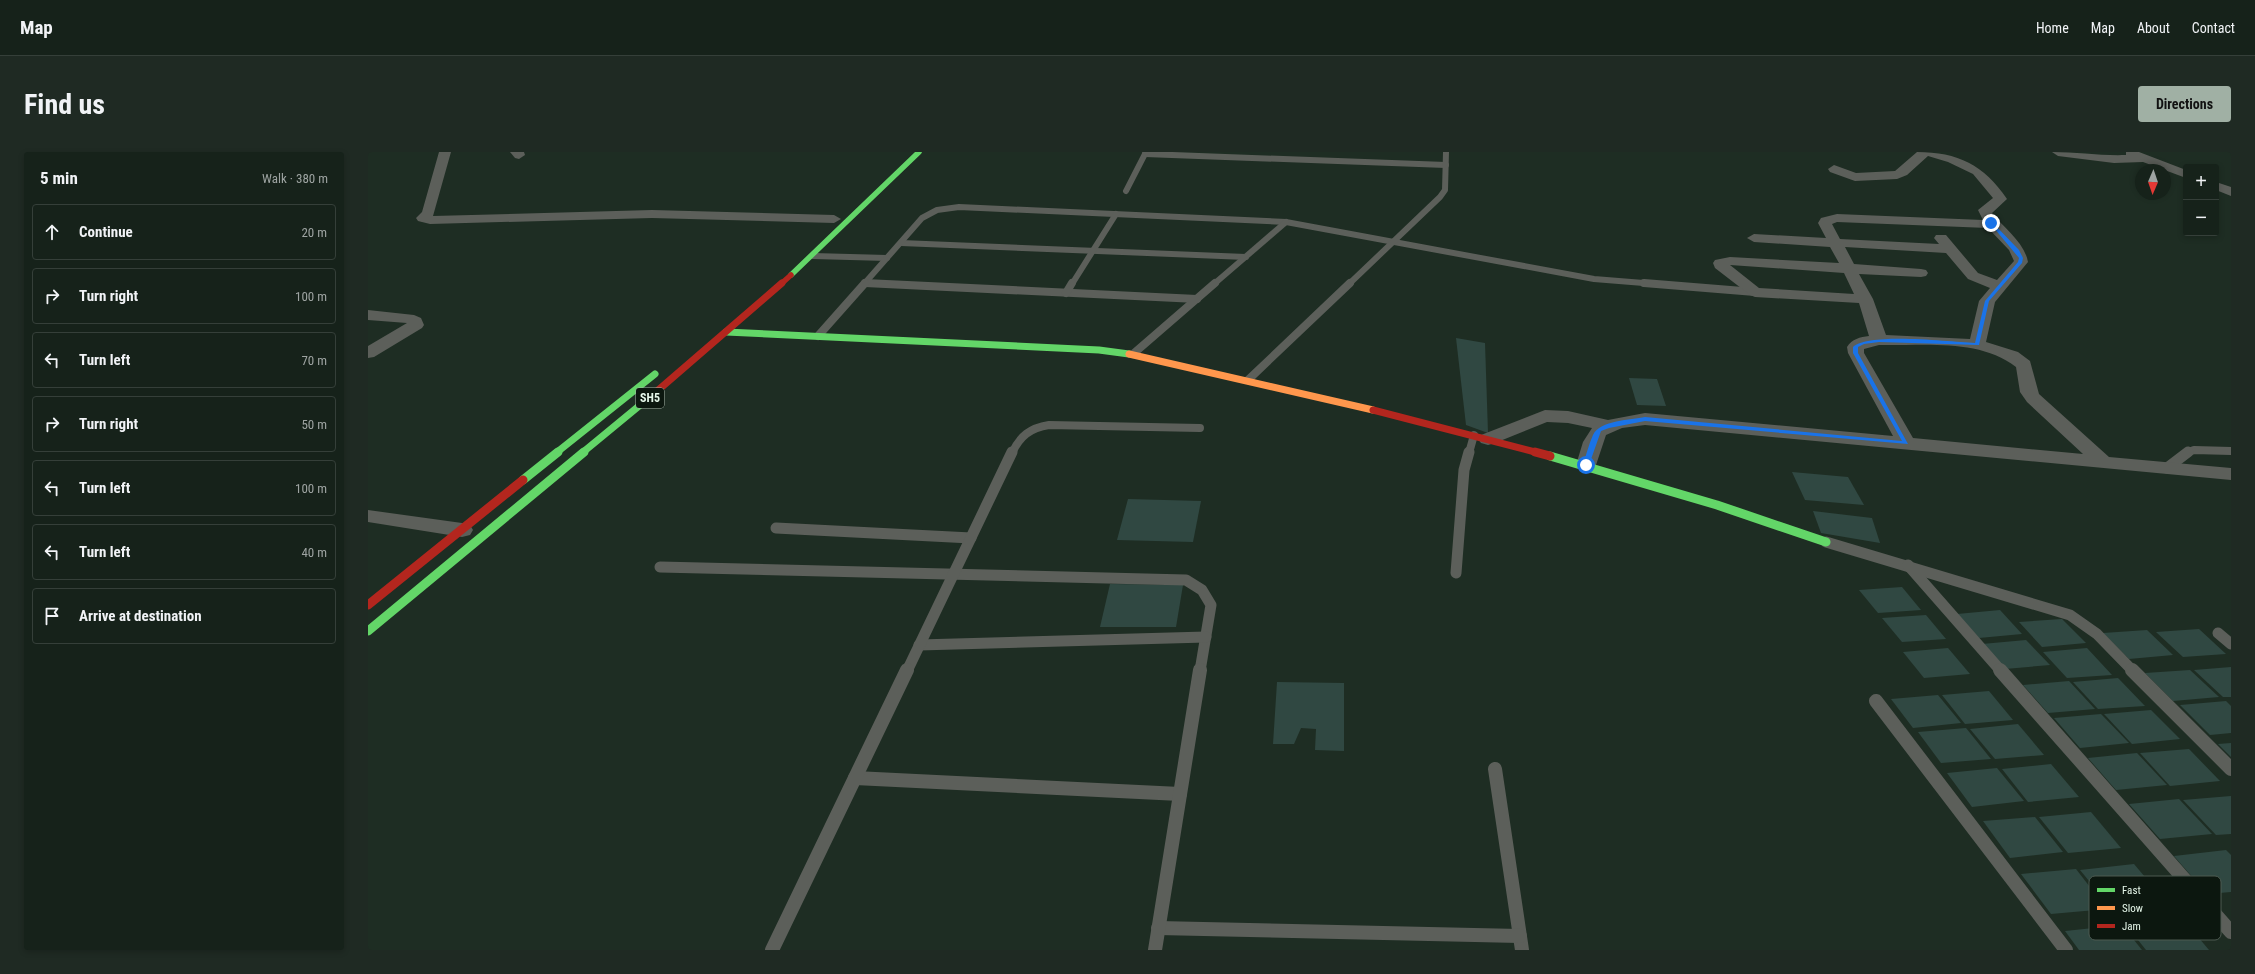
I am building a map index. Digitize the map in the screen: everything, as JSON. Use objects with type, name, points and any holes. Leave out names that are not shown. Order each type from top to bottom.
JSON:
[{"type":"main road","name":"SH5","points":[[368,631],[578,460],[726,332],[813,256],[882,191],[919,152]]},
{"type":"main road","points":[[823,229],[836,216]]},
{"type":"main road","points":[[726,332],[1099,350],[1133,354],[1248,380],[1481,437],[1586,465],[1774,522],[1826,542]]},
{"type":"main road","name":"SH5","points":[[368,605],[660,369]]},
{"type":"street","points":[[445,152],[428,213],[423,218],[430,220],[640,214],[836,216]]},
{"type":"street","points":[[1834,170],[1855,177],[1897,175],[1913,163],[1923,154],[1923,152]]},
{"type":"street","points":[[1927,152],[1957,161],[1980,173],[2001,199],[1985,210],[1991,223],[2017,251],[2021,258],[2021,262],[1985,305],[1977,344]]},
{"type":"street","points":[[2058,152],[2114,159],[2144,158]]},
{"type":"street","points":[[2128,152],[2183,173]]},
{"type":"street","points":[[2219,187],[2231,192]]},
{"type":"street","points":[[1879,340],[1865,299],[1825,223],[1830,219],[1991,223]]},
{"type":"street","points":[[1927,222],[1973,276],[2000,286]]},
{"type":"street","points":[[1754,238],[1836,244],[1950,249]]},
{"type":"street","points":[[1865,299],[1755,292],[1720,265],[1720,263],[1730,261],[1921,273]]},
{"type":"street","points":[[368,315],[408,318],[416,324],[368,353]]},
{"type":"street","points":[[1906,443],[1856,353],[1855,347],[1863,342],[1879,340],[1977,344],[2007,352],[2018,358],[2024,365],[2029,392],[2033,398],[2102,461]]},
{"type":"street","points":[[1481,437],[1545,416],[1568,417],[1608,426]]},
{"type":"street","points":[[1586,465],[1596,434],[1608,426],[1633,420],[1659,420],[2231,474]]},
{"type":"street","points":[[368,516],[462,530]]},
{"type":"lane","points":[[1248,380],[1440,197],[1445,190],[1446,152]]},
{"type":"lane","points":[[1126,191],[1145,153],[1446,165]]},
{"type":"lane","points":[[818,336],[927,214],[950,208],[1286,222],[1588,278],[1755,292]]},
{"type":"lane","points":[[1066,293],[1116,214]]},
{"type":"lane","points":[[1133,354],[1286,222]]},
{"type":"lane","points":[[901,243],[1246,257]]},
{"type":"lane","points":[[813,256],[888,258]]},
{"type":"lane","points":[[865,283],[1197,300]]},
{"type":"lane","points":[[772,950],[1018,440],[1024,433],[1034,427],[1049,425],[1200,428]]},
{"type":"lane","points":[[1456,573],[1464,470],[1481,437]]},
{"type":"lane","points":[[2168,468],[2188,452],[2194,450],[2231,451]]},
{"type":"lane","points":[[776,528],[971,538]]},
{"type":"lane","points":[[1826,542],[2056,610],[2086,625],[2231,768]]},
{"type":"lane","points":[[1908,565],[2182,876]]},
{"type":"lane","points":[[660,568],[954,573],[1186,580],[1199,586],[1207,595],[1211,605],[1155,950]]},
{"type":"lane","points":[[2218,633],[2231,644]]},
{"type":"lane","points":[[919,645],[1206,638]]},
{"type":"lane","points":[[1876,701],[2066,950]]},
{"type":"lane","points":[[1158,928],[1521,943],[1495,769]]},
{"type":"lane","points":[[855,778],[1180,794]]},
{"type":"lane","points":[[2221,921],[2231,932]]},
{"type":"building","points":[[1456,338],[1485,343],[1488,433],[1466,425]]},
{"type":"building","points":[[1629,378],[1657,379],[1666,406],[1637,405]]},
{"type":"building","points":[[1792,472],[1848,477],[1864,505],[1805,500]]},
{"type":"building","points":[[1128,499],[1201,501],[1193,542],[1117,540]]},
{"type":"building","points":[[1813,511],[1872,518],[1880,543],[1821,533]]},
{"type":"building","points":[[1110,584],[1183,585],[1176,627],[1100,627]]},
{"type":"building","points":[[1902,587],[1921,610],[1878,613],[1859,590]]},
{"type":"building","points":[[2000,610],[2022,634],[1979,638],[1957,614]]},
{"type":"building","points":[[1926,615],[1946,639],[1902,642],[1882,618]]},
{"type":"building","points":[[2062,619],[2086,643],[2042,647],[2019,622]]},
{"type":"building","points":[[2199,629],[2226,654],[2183,657],[2156,632]]},
{"type":"building","points":[[2147,630],[2173,655],[2129,659],[2103,633]]},
{"type":"building","points":[[2026,640],[2050,665],[2005,669],[1982,644]]},
{"type":"building","points":[[1948,648],[1970,674],[1924,678],[1903,652]]},
{"type":"building","points":[[2087,648],[2112,675],[2067,678],[2043,652]]},
{"type":"building","points":[[2231,667],[2231,697],[2223,697],[2194,670]]},
{"type":"building","points":[[2190,670],[2219,697],[2173,701],[2145,673]]},
{"type":"building","points":[[2118,678],[2145,706],[2098,709],[2073,682]]},
{"type":"building","points":[[2069,681],[2095,709],[2048,713],[2023,685]]},
{"type":"building","points":[[1277,682],[1344,683],[1344,751],[1315,750],[1316,729],[1301,728],[1294,744],[1273,744]]},
{"type":"building","points":[[1989,691],[2013,720],[1965,724],[1942,695]]},
{"type":"building","points":[[1938,695],[1961,723],[1913,728],[1891,699]]},
{"type":"building","points":[[2226,701],[2231,706],[2231,733],[2210,735],[2180,705]]},
{"type":"building","points":[[2151,710],[2180,739],[2132,744],[2104,714]]},
{"type":"building","points":[[2101,714],[2129,743],[2080,748],[2054,718]]},
{"type":"building","points":[[2018,724],[2044,755],[1995,759],[1970,729]]},
{"type":"building","points":[[1966,728],[1991,759],[1941,763],[1918,732]]},
{"type":"building","points":[[2231,743],[2231,757],[2218,744]]},
{"type":"building","points":[[2189,749],[2220,781],[2170,786],[2140,753]]},
{"type":"building","points":[[2137,753],[2167,785],[2116,790],[2088,758]]},
{"type":"building","points":[[2051,764],[2079,797],[2028,802],[2002,769]]},
{"type":"building","points":[[1997,768],[2024,801],[1972,807],[1947,773]]},
{"type":"building","points":[[2231,796],[2231,834],[2216,835],[2183,800]]},
{"type":"building","points":[[2179,799],[2212,834],[2160,839],[2129,804]]},
{"type":"building","points":[[2091,812],[2121,848],[2068,853],[2039,817]]},
{"type":"building","points":[[2035,817],[2063,852],[2010,858],[1983,821]]},
{"type":"building","points":[[2226,850],[2231,855],[2231,892],[2221,893],[2221,876],[2191,876],[2174,856]]},
{"type":"building","points":[[2134,864],[2144,876],[2089,876],[2089,881],[2080,870]]},
{"type":"building","points":[[2076,869],[2089,886],[2089,911],[2051,914],[2021,874]]},
{"type":"building","points":[[2089,928],[2089,940],[2134,940],[2142,950],[2079,950],[2065,931]]},
{"type":"building","points":[[2138,940],[2201,940],[2209,950],[2146,950]]},
{"type":"traffic: fast","points":[[791,275],[866,205],[919,152]]},
{"type":"traffic: fast","points":[[726,332],[1099,350],[1129,354]]},
{"type":"traffic: fast","points":[[523,480],[655,374]]},
{"type":"traffic: fast","points":[[368,631],[656,392]]},
{"type":"traffic: fast","points":[[1550,456],[1717,505],[1826,542]]},
{"type":"traffic: slow","points":[[1129,354],[1373,410]]},
{"type":"traffic: jam","points":[[656,392],[791,275]]},
{"type":"traffic: jam","points":[[1373,410],[1550,456]]},
{"type":"traffic: jam","points":[[368,605],[523,480]]},
{"type":"route","points":[[1586,465],[1596,434],[1600,430],[1608,426],[1633,420],[1645,419],[1906,443],[1856,353],[1855,347],[1863,342],[1879,340],[1977,344],[1987,301],[2021,262],[2020,255],[2017,251],[1991,223]]}]
